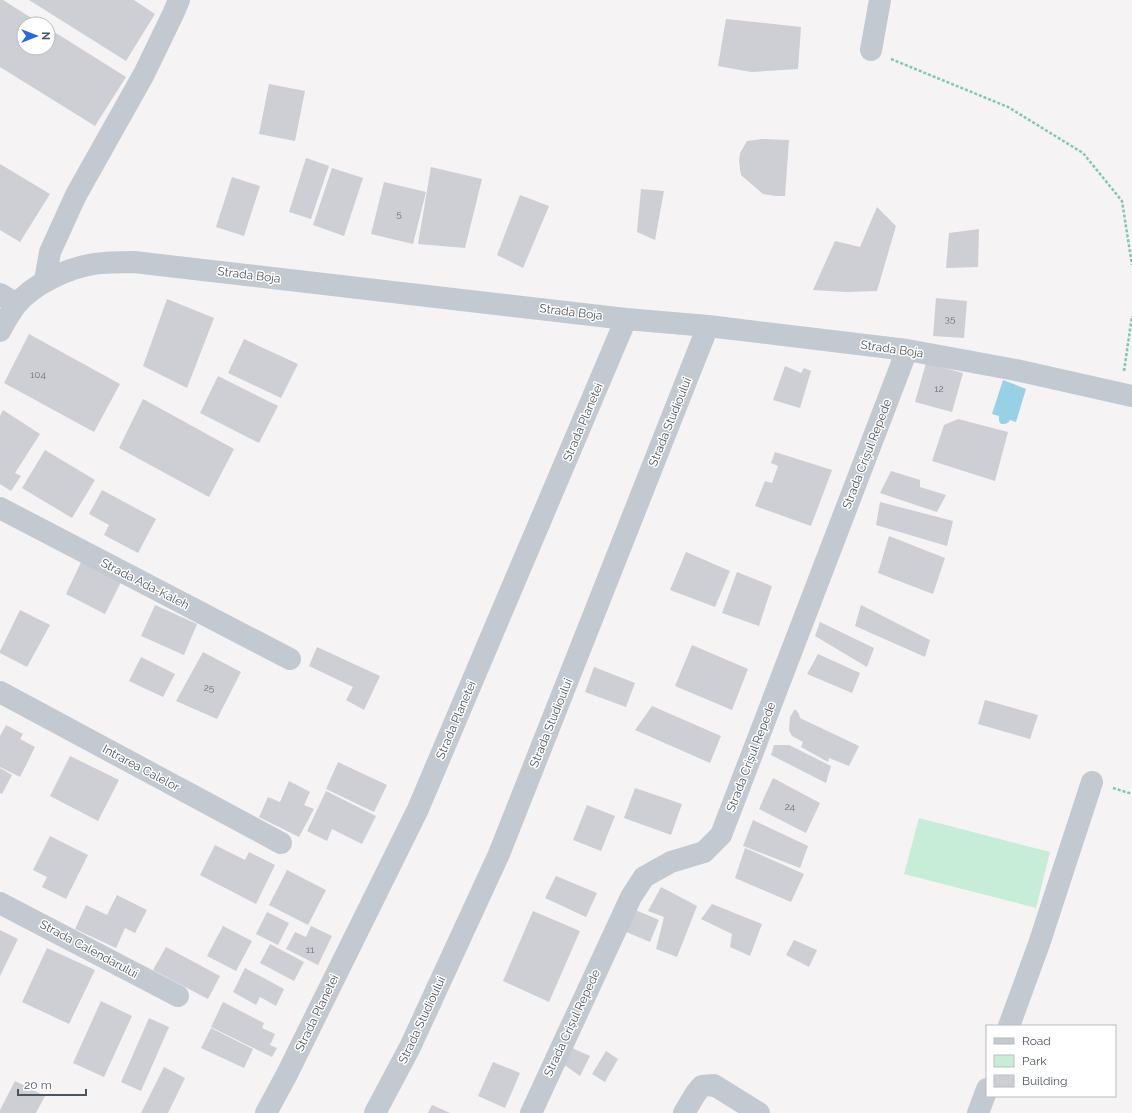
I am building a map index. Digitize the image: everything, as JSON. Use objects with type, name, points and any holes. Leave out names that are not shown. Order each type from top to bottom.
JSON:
[{"type":"street","points":[[46,281],[50,252],[76,195],[144,74],[179,0]]},
{"type":"street","points":[[871,50],[880,0]]},
{"type":"street","name":"Strada Boja","points":[[0,331],[8,299],[31,291],[46,281],[68,271],[92,264],[107,262],[134,262],[626,319],[708,326],[907,350],[1016,370],[1127,395]]},
{"type":"street","name":"Strada Planetei","points":[[266,1113],[286,1076],[418,810],[626,319]]},
{"type":"street","name":"Strada Studioului","points":[[375,1113],[410,1047],[499,854],[708,326]]},
{"type":"street","name":"Strada Crișul Repede","points":[[531,1113],[631,897],[644,877],[671,862],[704,852],[721,835],[907,350]]},
{"type":"street","name":"Strada Ada-Kaleh","points":[[0,508],[290,659]]},
{"type":"street","name":"Intrarea Calelor","points":[[0,692],[281,843]]},
{"type":"street","points":[[1009,1025],[1039,944],[1092,782]]},
{"type":"street","name":"Strada Calendarului","points":[[0,903],[178,996]]},
{"type":"street","points":[[684,1113],[702,1086],[714,1085],[759,1113]]},
{"type":"street","points":[[978,1113],[986,1092]]},
{"type":"path","points":[[871,50],[1008,107],[1083,153],[1122,201],[1132,265]]},
{"type":"path","points":[[1127,395],[1132,316]]},
{"type":"green space","points":[[919,818],[1050,852],[1036,908],[904,874]]},
{"type":"water","points":[[1003,380],[1026,389],[1016,422],[1010,420],[1005,424],[1001,424],[999,421],[999,416],[992,414]]},
{"type":"building","points":[[0,0],[3,0],[28,16],[16,16],[16,56],[56,56],[56,33],[126,77],[95,126],[0,67]]},
{"type":"building","points":[[29,0],[134,0],[155,14],[126,61]]},
{"type":"building","points":[[726,19],[801,27],[798,69],[751,72],[718,66]]},
{"type":"building","points":[[269,84],[305,91],[295,141],[259,134]]},
{"type":"building","points":[[762,139],[789,140],[785,196],[763,194],[741,175],[739,162],[740,153],[747,141]]},
{"type":"building","points":[[306,158],[329,166],[311,219],[289,212]]},
{"type":"building","points":[[0,164],[50,194],[20,242],[0,230]]},
{"type":"building","points":[[431,167],[482,179],[465,248],[418,244]]},
{"type":"building","points":[[332,168],[363,178],[344,236],[313,225]]},
{"type":"building","points":[[232,177],[260,186],[244,236],[216,227]]},
{"type":"building","points":[[384,182],[426,192],[413,244],[371,234]]},
{"type":"building","points":[[641,189],[664,191],[655,240],[637,232]]},
{"type":"building","points":[[520,195],[549,206],[523,268],[497,255]]},
{"type":"building","points":[[877,207],[896,226],[877,291],[846,292],[813,290],[835,241],[860,247]]},
{"type":"building","points":[[979,229],[978,267],[946,268],[949,233]]},
{"type":"building","points":[[936,298],[967,301],[964,338],[933,336]]},
{"type":"building","points":[[167,299],[214,318],[187,388],[143,366]]},
{"type":"building","points":[[29,334],[120,384],[94,432],[4,383]]},
{"type":"building","points":[[244,339],[298,364],[281,398],[228,373]]},
{"type":"building","points":[[926,363],[963,373],[952,412],[915,402]]},
{"type":"building","points":[[785,366],[801,373],[804,368],[811,371],[800,408],[773,400]]},
{"type":"building","points":[[218,376],[278,406],[259,443],[200,413]]},
{"type":"building","points":[[143,399],[234,449],[209,497],[119,448]]},
{"type":"building","points":[[3,410],[40,434],[15,473],[21,476],[11,491],[0,484],[0,416]]},
{"type":"building","points":[[958,419],[1008,432],[995,481],[932,461],[944,425]]},
{"type":"building","points":[[45,450],[95,480],[72,518],[22,488]]},
{"type":"building","points":[[775,452],[832,470],[811,526],[755,506],[765,481],[772,483],[778,466],[771,463]]},
{"type":"building","points":[[891,471],[920,480],[920,487],[946,495],[937,512],[880,493]]},
{"type":"building","points":[[102,490],[156,519],[138,553],[104,535],[109,525],[89,514]]},
{"type":"building","points":[[880,502],[953,521],[947,546],[876,525]]},
{"type":"building","points":[[889,536],[945,558],[933,594],[878,573]]},
{"type":"building","points":[[686,552],[730,571],[715,607],[670,590]]},
{"type":"building","points":[[83,558],[124,576],[105,614],[66,594]]},
{"type":"building","points":[[737,572],[772,586],[759,626],[722,613]]},
{"type":"building","points":[[155,605],[197,624],[184,655],[141,636]]},
{"type":"building","points":[[861,605],[930,640],[925,657],[855,626]]},
{"type":"building","points":[[20,610],[50,625],[27,667],[0,653]]},
{"type":"building","points":[[820,622],[874,648],[867,667],[815,636]]},
{"type":"building","points":[[692,645],[748,669],[732,710],[675,686]]},
{"type":"building","points":[[317,647],[380,676],[364,710],[346,700],[353,687],[309,666]]},
{"type":"building","points":[[203,652],[241,672],[217,719],[176,701]]},
{"type":"building","points":[[818,654],[860,673],[852,693],[807,674]]},
{"type":"building","points":[[141,657],[175,674],[163,697],[129,681]]},
{"type":"building","points":[[594,667],[635,683],[626,707],[585,692]]},
{"type":"building","points":[[985,700],[1038,715],[1030,739],[978,724]]},
{"type":"building","points":[[652,706],[721,736],[710,763],[635,730]]},
{"type":"building","points":[[795,709],[800,718],[859,746],[849,766],[829,758],[828,762],[801,747],[803,742],[792,736],[789,730],[790,717]]},
{"type":"building","points":[[6,725],[23,734],[20,739],[35,747],[20,777],[0,767],[0,736]]},
{"type":"building","points":[[774,745],[789,745],[831,766],[826,783],[771,755]]},
{"type":"building","points":[[70,756],[119,780],[98,821],[50,796]]},
{"type":"building","points":[[338,762],[387,785],[374,812],[326,789]]},
{"type":"building","points":[[0,768],[12,775],[2,794],[0,793]]},
{"type":"building","points":[[773,778],[820,803],[806,833],[759,809]]},
{"type":"building","points":[[289,781],[310,792],[304,805],[314,809],[299,837],[259,817],[268,797],[280,802]]},
{"type":"building","points":[[635,788],[682,804],[671,835],[624,818]]},
{"type":"building","points":[[326,791],[376,816],[362,844],[332,829],[327,841],[307,831]]},
{"type":"building","points":[[587,805],[615,816],[601,851],[573,840]]},
{"type":"building","points":[[753,820],[808,846],[800,868],[743,846]]},
{"type":"building","points":[[50,836],[88,855],[66,899],[42,887],[47,877],[33,870]]},
{"type":"building","points":[[215,845],[245,860],[249,852],[275,865],[256,904],[200,875]]},
{"type":"building","points":[[745,848],[804,874],[791,902],[735,878]]},
{"type":"building","points":[[287,870],[326,890],[308,925],[269,905]]},
{"type":"building","points":[[556,876],[597,893],[586,917],[545,898]]},
{"type":"building","points":[[661,887],[697,906],[677,957],[656,949],[664,917],[648,911]]},
{"type":"building","points":[[117,895],[147,910],[135,933],[125,928],[116,948],[75,929],[86,905],[107,915]]},
{"type":"building","points":[[712,904],[762,924],[750,956],[730,947],[732,934],[701,919]]},
{"type":"building","points":[[633,909],[659,920],[650,942],[624,931]]},
{"type":"building","points":[[533,911],[580,931],[549,1002],[503,981]]},
{"type":"building","points":[[267,912],[289,923],[278,945],[256,934]]},
{"type":"building","points":[[223,926],[252,941],[236,971],[207,956]]},
{"type":"building","points":[[311,926],[332,936],[318,965],[286,949],[295,932],[306,937]]},
{"type":"building","points":[[0,930],[18,939],[0,976]]},
{"type":"building","points":[[794,940],[817,950],[809,967],[786,955]]},
{"type":"building","points":[[270,944],[304,962],[294,981],[260,963]]},
{"type":"building","points":[[166,947],[220,976],[208,999],[153,970]]},
{"type":"building","points":[[47,948],[95,970],[69,1024],[22,1002]]},
{"type":"building","points":[[245,968],[284,989],[276,1006],[260,997],[256,1005],[233,992]]},
{"type":"building","points":[[101,1001],[132,1016],[104,1077],[73,1063]]},
{"type":"building","points":[[223,1002],[264,1023],[262,1028],[275,1034],[270,1045],[277,1048],[272,1057],[211,1027]]},
{"type":"building","points":[[149,1018],[169,1027],[141,1091],[121,1082]]},
{"type":"building","points":[[211,1028],[253,1049],[244,1068],[201,1048]]},
{"type":"building","points":[[572,1048],[590,1056],[580,1076],[563,1064]]},
{"type":"building","points":[[606,1051],[618,1059],[605,1082],[592,1074]]},
{"type":"building","points":[[493,1062],[520,1073],[505,1108],[478,1096]]},
{"type":"building","points":[[164,1067],[185,1078],[168,1113],[141,1113]]},
{"type":"building","points":[[15,1081],[45,1096],[36,1113],[0,1113],[0,1110]]},
{"type":"building","points":[[432,1105],[450,1113],[428,1113]]}]
